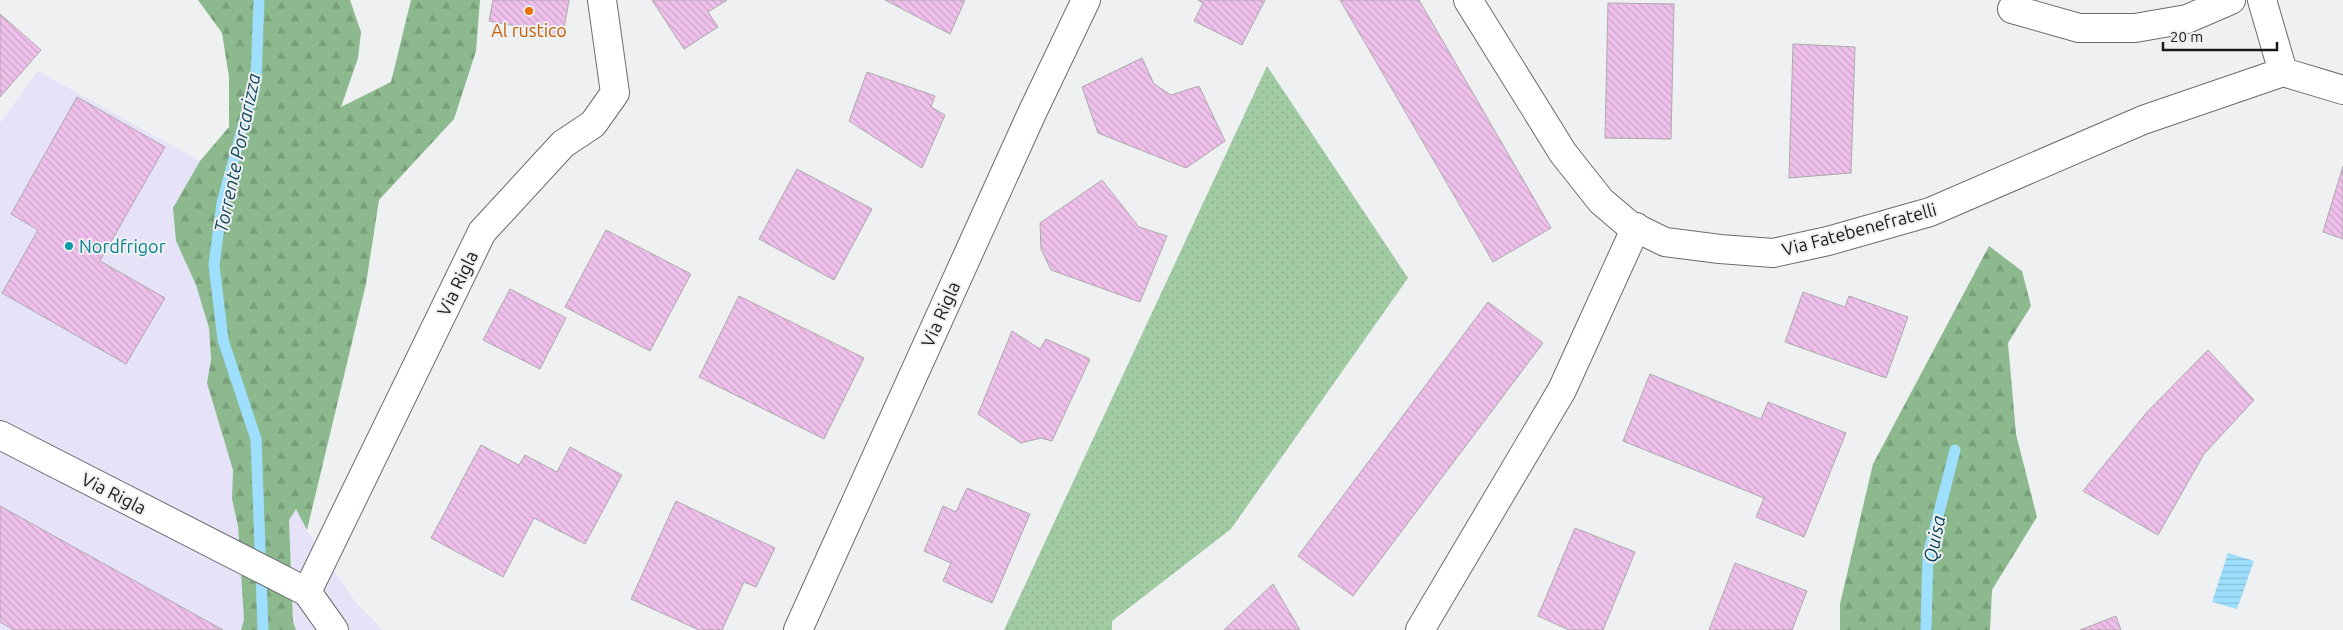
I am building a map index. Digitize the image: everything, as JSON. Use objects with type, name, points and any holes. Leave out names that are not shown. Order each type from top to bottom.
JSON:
[{"type":"street","name":"Via Rigla","points":[[307,592],[482,232],[563,144],[593,124],[615,93],[602,0]]},
{"type":"street","name":"Via Rigla","points":[[798,630],[1032,113],[1086,0]]},
{"type":"street","name":"Via Fatebenefratelli","points":[[1468,0],[1562,153],[1602,201],[1628,224],[1665,242],[1773,252],[1828,240],[1930,212],[2143,120],[2283,72]]},
{"type":"street","points":[[2012,9],[2079,28],[2135,28],[2187,19],[2231,0]]},
{"type":"street","points":[[2262,0],[2283,72],[2343,90]]},
{"type":"street","points":[[1420,630],[1562,390],[1636,227]]},
{"type":"street","name":"Via Rigla","points":[[0,435],[307,592],[334,630]]},
{"type":"shaded area","points":[[38,71],[200,161],[173,208],[176,241],[196,285],[209,328],[211,359],[207,383],[233,470],[232,499],[238,526],[244,620],[241,630],[0,630],[0,123]]},
{"type":"shaded area","points":[[296,508],[307,531],[357,604],[383,630],[296,630],[293,622],[289,520]]},
{"type":"green space","points":[[198,0],[350,0],[361,32],[358,58],[341,107],[391,82],[411,0],[480,0],[476,51],[454,119],[379,200],[366,284],[307,530],[296,509],[289,520],[293,622],[296,630],[241,630],[244,620],[238,526],[232,499],[233,470],[207,383],[211,359],[209,328],[196,285],[176,241],[173,208],[200,161],[229,127],[229,77],[222,33]]},
{"type":"green space","points":[[1267,66],[1408,278],[1231,529],[1112,621],[1112,630],[1004,630]]},
{"type":"green space","points":[[1989,246],[2022,271],[2031,306],[2008,343],[2016,434],[2037,517],[1992,590],[1990,630],[1840,630],[1840,604],[1873,464]]},
{"type":"water","points":[[2228,553],[2254,561],[2237,609],[2212,602]]},
{"type":"building","name":"Al rustico","points":[[493,0],[569,0],[563,35],[489,21]]},
{"type":"building","points":[[652,0],[727,0],[708,12],[718,27],[684,49]]},
{"type":"building","points":[[885,0],[965,0],[950,34]]},
{"type":"building","points":[[1198,0],[1265,0],[1242,45],[1194,21],[1203,3]]},
{"type":"building","points":[[1340,0],[1419,0],[1551,228],[1493,262]]},
{"type":"building","points":[[1608,3],[1674,4],[1671,139],[1605,138]]},
{"type":"building","points":[[0,14],[41,50],[0,97]]},
{"type":"building","points":[[1793,44],[1855,47],[1851,173],[1789,178]]},
{"type":"building","points":[[1142,58],[1154,84],[1171,95],[1199,86],[1225,141],[1186,168],[1098,133],[1082,87]]},
{"type":"building","points":[[867,72],[935,96],[931,107],[945,115],[922,168],[849,121]]},
{"type":"building","name":"Nordfrigor","points":[[77,97],[165,147],[100,261],[165,298],[126,364],[2,293],[38,230],[11,214]]},
{"type":"building","points":[[2343,166],[2343,239],[2323,232]]},
{"type":"building","points":[[797,169],[872,209],[834,280],[759,239]]},
{"type":"building","points":[[1102,180],[1139,227],[1167,236],[1140,302],[1051,270],[1041,249],[1040,223]]},
{"type":"building","points":[[606,230],[691,274],[650,351],[565,307]]},
{"type":"building","points":[[510,289],[566,318],[540,369],[483,340]]},
{"type":"building","points":[[1803,292],[1845,307],[1849,296],[1908,317],[1886,378],[1785,342]]},
{"type":"building","points":[[739,296],[864,358],[824,439],[699,377]]},
{"type":"building","points":[[1488,302],[1543,343],[1353,596],[1298,556]]},
{"type":"building","points":[[1012,331],[1040,349],[1046,339],[1090,359],[1052,441],[1041,438],[1021,443],[978,414]]},
{"type":"building","points":[[2208,350],[2254,400],[2204,454],[2158,535],[2083,491],[2147,412]]},
{"type":"building","points":[[1650,374],[1761,419],[1768,402],[1846,433],[1804,537],[1756,517],[1764,498],[1623,441]]},
{"type":"building","points":[[481,445],[519,465],[525,455],[557,472],[570,447],[622,475],[585,544],[534,518],[503,577],[431,538]]},
{"type":"building","points":[[967,488],[1030,514],[992,603],[943,581],[951,563],[924,551],[943,506],[956,512]]},
{"type":"building","points":[[676,501],[775,548],[756,587],[744,582],[722,630],[699,630],[631,599]]},
{"type":"building","points":[[0,506],[223,630],[14,630],[0,622]]},
{"type":"building","points":[[1575,528],[1635,552],[1603,630],[1569,630],[1538,616]]},
{"type":"building","points":[[1735,563],[1807,591],[1792,630],[1709,630]]},
{"type":"building","points":[[1273,584],[1300,630],[1224,630]]},
{"type":"building","points":[[2116,616],[2121,630],[2080,630]]},
{"type":"waterway","name":"Torrente Porcarizza","points":[[259,0],[256,78],[222,203],[214,265],[223,340],[256,439],[263,630]]},
{"type":"waterway","name":"Quisa","points":[[1926,630],[1928,555],[1955,450]]},
{"type":"place","name":"Al rustico","points":[[529,11]]},
{"type":"place","name":"Nordfrigor","points":[[69,246]]}]
